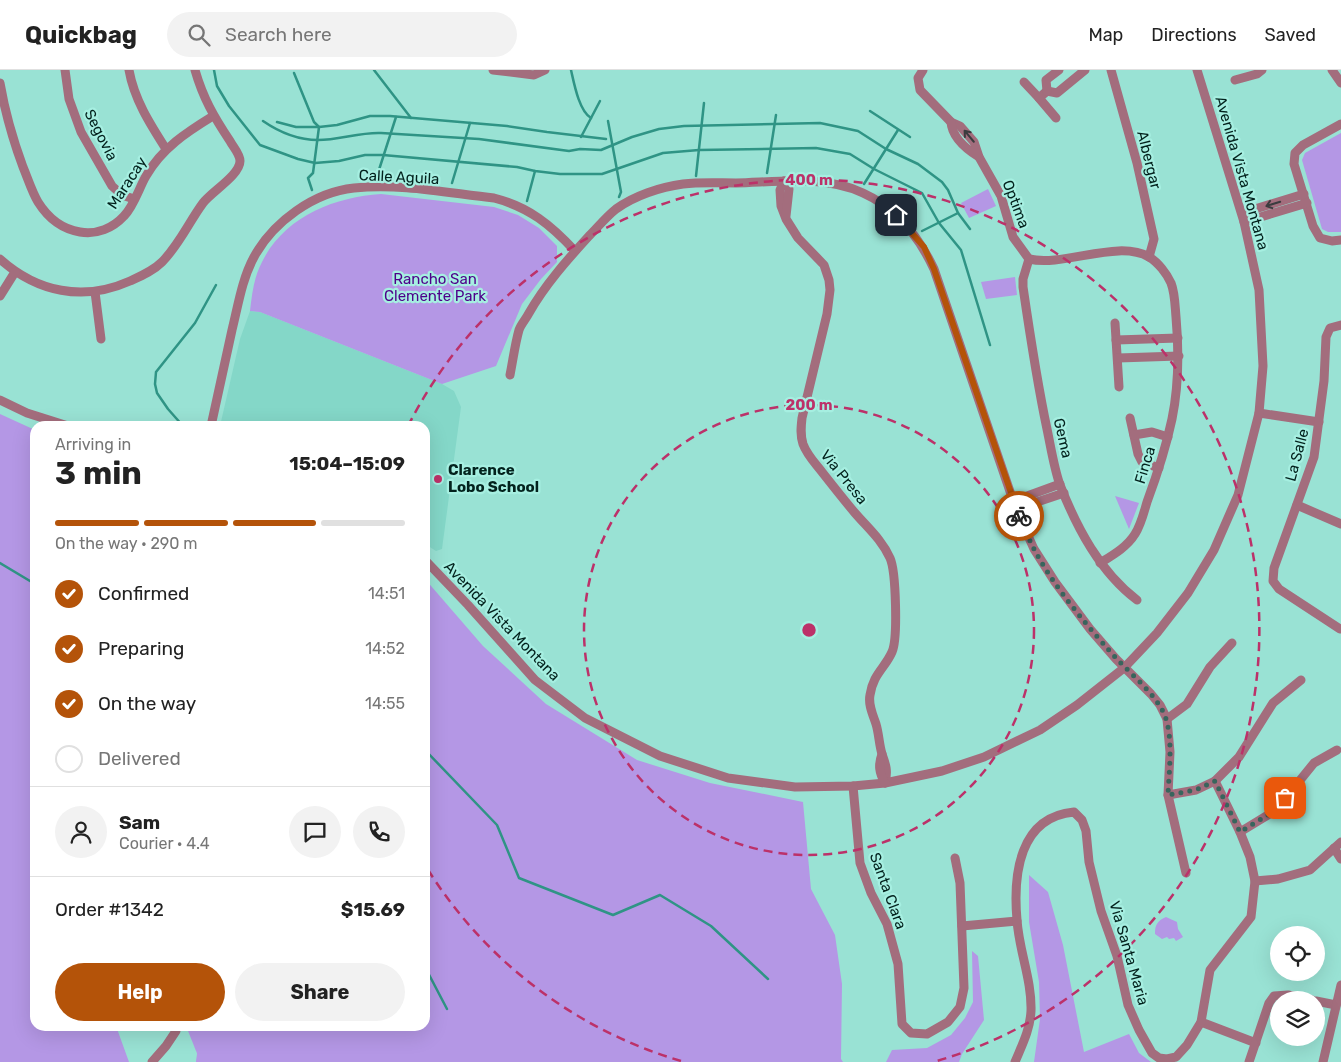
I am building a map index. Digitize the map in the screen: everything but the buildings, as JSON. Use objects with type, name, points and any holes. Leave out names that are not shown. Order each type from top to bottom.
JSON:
[{"type":"street","name":"Segovia","points":[[66,70],[69,99],[81,132],[112,186],[122,194],[134,199]]},
{"type":"street","points":[[129,70],[131,82],[145,115],[166,149]]},
{"type":"street","points":[[0,259],[15,272],[38,284],[68,293],[95,292],[118,287],[144,275],[162,262],[177,244],[204,201],[238,169],[240,160],[213,116],[201,91],[195,70]]},
{"type":"street","points":[[493,70],[534,74],[545,70]]},
{"type":"street","name":"Optima","points":[[924,70],[918,78],[920,90],[951,122],[960,126],[974,142],[979,157],[1001,196],[1013,237],[1029,259]]},
{"type":"street","points":[[1047,91],[1046,80],[1059,70]]},
{"type":"street","points":[[1047,91],[1057,93],[1085,70]]},
{"type":"street","name":"Albergar","points":[[1110,70],[1137,163],[1154,239],[1149,257]]},
{"type":"street","name":"Avenida Vista Montana","points":[[430,565],[535,680],[585,718],[660,756],[728,778],[794,787],[852,786],[885,783],[942,771],[984,757],[1040,730],[1077,705],[1124,668],[1157,633],[1188,593],[1214,550],[1238,495],[1259,413],[1263,366],[1259,290],[1243,218],[1197,70]]},
{"type":"street","points":[[1235,80],[1257,74],[1262,70]]},
{"type":"street","points":[[1332,70],[1341,83]]},
{"type":"street","points":[[1024,82],[1056,118]]},
{"type":"street","name":"Maracay","points":[[0,83],[6,113],[27,176],[38,202],[56,223],[69,230],[88,233],[113,226],[126,215],[147,174],[166,149],[186,133],[213,116]]},
{"type":"street","points":[[1039,98],[1047,91]]},
{"type":"street","points":[[1341,124],[1303,145],[1295,154],[1294,164],[1313,226],[1320,238],[1332,241],[1341,240]]},
{"type":"street","points":[[510,374],[520,330],[541,292],[575,251],[616,209],[633,199],[653,191],[682,184],[784,181],[817,182],[844,187],[863,193],[886,206],[905,224],[924,247],[934,269],[1014,505],[1034,549],[1055,582],[1090,629],[1124,668],[1151,694],[1160,705],[1167,719],[1170,752],[1168,795],[1186,873]]},
{"type":"street","name":"Via Presa","points":[[784,181],[789,189],[786,219],[798,238],[824,265],[830,290],[827,314],[802,418],[800,435],[807,453],[884,546],[891,560],[895,603],[894,646],[892,654],[872,684],[869,698],[887,770],[885,783]]},
{"type":"street","name":"Calle Aguila","points":[[212,421],[238,303],[254,257],[279,226],[295,212],[313,201],[352,188],[368,187],[388,187],[494,198],[510,202],[527,210],[557,232],[575,251]]},
{"type":"street","points":[[1243,218],[1306,199]]},
{"type":"street","points":[[1029,259],[1036,261],[1057,260],[1114,252],[1132,252],[1149,257]]},
{"type":"street","name":"Finca","points":[[1100,563],[1125,547],[1136,534],[1159,468],[1172,416],[1179,356],[1175,301],[1171,283],[1158,264],[1149,257]]},
{"type":"street","name":"Gema","points":[[1029,259],[1023,279],[1023,287],[1038,387],[1060,484],[1078,526],[1100,563],[1123,589],[1138,600]]},
{"type":"street","points":[[0,296],[15,272]]},
{"type":"street","points":[[95,292],[101,339]]},
{"type":"street","points":[[1115,323],[1119,387]]},
{"type":"street","name":"La Salle","points":[[1340,629],[1279,589],[1273,581],[1274,568],[1314,457],[1327,332],[1330,328],[1341,325]]},
{"type":"street","points":[[1116,340],[1178,338]]},
{"type":"street","points":[[1118,358],[1179,356]]},
{"type":"street","points":[[0,400],[27,413],[52,421]]},
{"type":"street","points":[[1259,413],[1319,422]]},
{"type":"street","points":[[1130,418],[1138,454],[1142,462],[1159,468]]},
{"type":"street","points":[[1134,435],[1152,432],[1168,437]]},
{"type":"street","points":[[1014,505],[1060,484]]},
{"type":"street","points":[[1014,505],[1064,493]]},
{"type":"street","points":[[1296,505],[1341,524]]},
{"type":"street","points":[[1167,719],[1187,704],[1210,667],[1232,642]]},
{"type":"street","points":[[1168,795],[1196,790],[1215,781],[1239,757],[1273,703],[1302,680]]},
{"type":"street","points":[[1240,832],[1276,810],[1314,763],[1337,750]]},
{"type":"street","name":"Via Santa Maria","points":[[1015,1062],[1028,1032],[1031,1012],[1030,990],[1016,921],[1016,889],[1020,861],[1026,842],[1039,825],[1060,813],[1074,812],[1082,820],[1086,831],[1090,862],[1101,911],[1117,956],[1128,1005],[1139,1030],[1152,1053],[1159,1058],[1176,1057],[1187,1046],[1202,1022],[1210,970],[1251,917],[1255,881],[1250,857],[1240,832],[1215,781]]},
{"type":"street","name":"Santa Clara","points":[[852,786],[860,863],[871,893],[887,924],[898,964],[902,1024],[911,1033],[927,1034],[948,1022],[960,1007],[964,988],[962,926],[960,883],[955,858]]},
{"type":"street","points":[[1255,881],[1278,879],[1310,870],[1337,845],[1341,859]]},
{"type":"street","points":[[962,926],[1016,921]]},
{"type":"street","points":[[1323,1062],[1341,985]]},
{"type":"street","points":[[1249,1062],[1270,1002]]},
{"type":"street","points":[[1325,1003],[1336,1005]]},
{"type":"street","points":[[1202,1022],[1256,1043]]},
{"type":"street","points":[[152,1062],[176,1031]]},
{"type":"shaded area","name":"Clarence Lobo School","points":[[250,311],[260,312],[442,384],[454,391],[461,407],[442,549],[436,551],[430,547],[430,421],[221,421],[240,339]]},
{"type":"green space","points":[[1341,133],[1341,232],[1328,232],[1322,229],[1302,160],[1305,153]]},
{"type":"green space","points":[[988,189],[996,206],[969,218],[961,203]]},
{"type":"green space","name":"Rancho San Clemente Park","points":[[381,194],[494,207],[518,215],[539,228],[557,246],[557,262],[522,304],[496,366],[442,384],[260,312],[250,311],[259,268],[272,246],[283,233],[312,212],[328,205],[363,196]]},
{"type":"green space","points":[[1015,277],[1017,295],[986,299],[981,282]]},
{"type":"green space","points":[[0,414],[30,428],[30,1031],[118,1031],[129,1062],[0,1062]]},
{"type":"green space","points":[[1115,496],[1139,503],[1129,529]]},
{"type":"green space","points":[[430,585],[483,646],[546,704],[637,760],[710,783],[803,802],[811,889],[835,935],[842,984],[841,1059],[843,1062],[196,1062],[197,1053],[188,1031],[430,1031]]},
{"type":"green space","points":[[1029,875],[1048,892],[1063,945],[1084,1052],[1129,1034],[1139,1053],[1151,1062],[1034,1062],[1040,1019],[1039,982],[1029,922]]},
{"type":"green space","points":[[1166,917],[1177,922],[1178,929],[1183,937],[1176,941],[1174,938],[1169,939],[1167,937],[1162,939],[1155,934],[1157,924]]},
{"type":"green space","points":[[972,951],[978,956],[984,1020],[962,1054],[959,1062],[886,1062],[892,1050],[927,1048],[951,1035],[965,1018],[973,1002]]},
{"type":"waterway","points":[[214,70],[217,86],[229,106],[260,145],[315,163],[339,161],[365,155],[383,155],[517,167],[560,174],[602,174],[663,153],[699,150],[816,148],[850,154],[874,169],[922,193],[939,223],[961,250],[990,345]]},
{"type":"waterway","points":[[374,70],[411,118]]},
{"type":"waterway","points":[[571,70],[580,103],[591,118]]},
{"type":"waterway","points":[[294,73],[314,122],[319,127],[313,173],[308,178],[312,190]]},
{"type":"waterway","points":[[581,137],[600,101]]},
{"type":"waterway","points":[[696,176],[704,103]]},
{"type":"waterway","points":[[870,111],[910,137]]},
{"type":"waterway","points":[[767,173],[776,115]]},
{"type":"waterway","points":[[277,122],[296,127],[319,127],[337,125],[370,116],[390,116],[507,126],[606,139]]},
{"type":"waterway","points":[[377,176],[396,117]]},
{"type":"waterway","points":[[263,121],[289,135],[311,140],[381,133],[479,139],[569,151],[580,149],[601,150],[632,137],[659,129],[684,126],[820,123],[858,131],[886,149],[918,164],[942,182],[948,190],[958,213],[970,229]]},
{"type":"waterway","points":[[608,121],[621,192],[619,197]]},
{"type":"waterway","points":[[452,183],[470,123]]},
{"type":"waterway","points":[[864,184],[898,130]]},
{"type":"waterway","points":[[527,201],[535,171]]},
{"type":"waterway","points":[[922,231],[958,213]]},
{"type":"waterway","points":[[179,421],[157,393],[155,384],[156,372],[195,323],[216,285]]},
{"type":"waterway","points":[[0,563],[30,581]]},
{"type":"waterway","points":[[430,755],[497,825],[519,878],[613,915],[660,895],[711,926],[768,979]]},
{"type":"waterway","points":[[430,977],[447,1009]]},
{"type":"way so far","points":[[1019,516],[1034,549],[1055,582],[1090,629],[1160,705],[1167,719],[1170,752],[1168,795],[1196,790],[1215,781],[1240,832],[1276,810],[1285,798]]},
{"type":"place","name":"Clarence Lobo School","points":[[438,479]]},
{"type":"route","points":[[896,215],[924,247],[934,269],[1019,516]]}]
